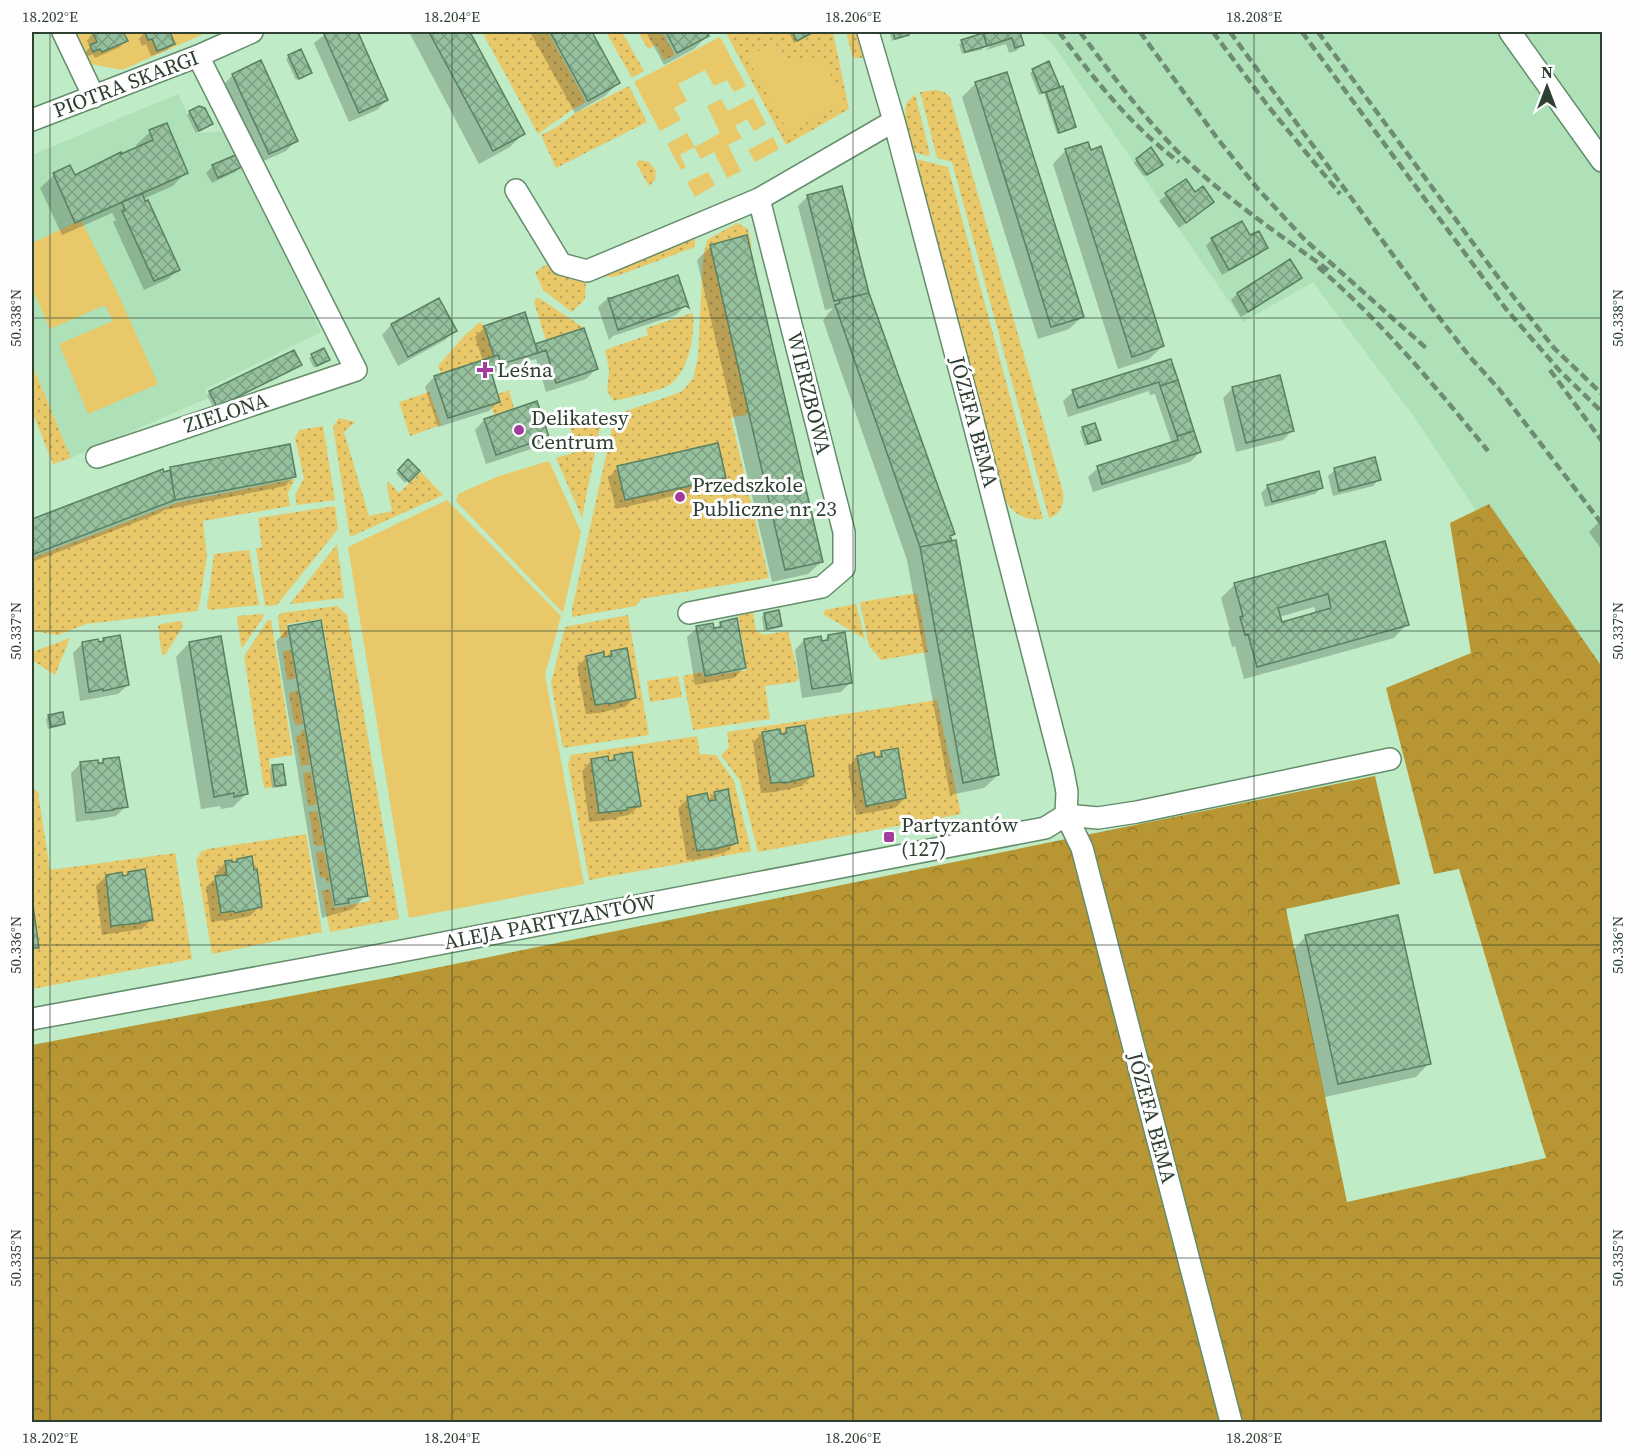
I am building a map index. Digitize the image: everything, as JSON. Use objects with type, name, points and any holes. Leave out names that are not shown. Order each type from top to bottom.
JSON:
[{"type":"street","points":[[63,32],[93,98]]},
{"type":"street","name":"PIOTRA SKARGI","points":[[32,120],[93,98],[252,32]]},
{"type":"street","name":"JÓZEFA BEMA","points":[[868,32],[894,121],[1004,537],[1060,760],[1067,792],[1066,815],[1082,848],[1231,1422]]},
{"type":"street","points":[[1510,32],[1602,161]]},
{"type":"street","name":"ZIELONA","points":[[96,457],[356,370],[198,56]]},
{"type":"street","points":[[516,190],[561,264],[587,271],[759,199],[894,121]]},
{"type":"street","name":"WIERZBOWA","points":[[689,613],[822,587],[844,568],[844,531],[759,199]]},
{"type":"street","points":[[1066,815],[1098,818],[1137,812],[1390,759]]},
{"type":"street","name":"ALEJA PARTYZANTÓW","points":[[32,1019],[1045,828],[1066,815]]},
{"type":"shaded area","points":[[76,32],[208,32],[122,70],[91,64]]},
{"type":"shaded area","points":[[482,32],[548,32],[586,102],[538,134]]},
{"type":"shaded area","points":[[606,32],[622,32],[644,71],[632,78]]},
{"type":"shaded area","points":[[638,32],[662,32],[675,55],[664,60],[656,45],[648,49]]},
{"type":"shaded area","points":[[833,32],[849,109],[786,145],[726,33]],"holes":[[[774,42],[788,62],[747,58]]]},
{"type":"shaded area","points":[[846,32],[856,32],[863,58],[855,58],[852,55]]},
{"type":"shaded area","points":[[1040,32],[1602,32],[1602,696],[1554,631],[1418,422],[1313,282],[1243,322],[1054,46]]},
{"type":"shaded area","points":[[720,37],[746,86],[734,92],[727,80],[714,86],[705,70],[678,84],[687,101],[674,108],[681,120],[660,131],[634,82]]},
{"type":"shaded area","points":[[774,42],[788,62],[821,56],[845,103],[788,132],[747,58]]},
{"type":"shaded area","points":[[629,86],[647,122],[556,168],[541,135],[557,127],[574,114]]},
{"type":"shaded area","points":[[935,90],[944,92],[950,97],[1063,492],[1061,508],[1057,514],[1049,518],[952,162],[937,158],[920,92]]},
{"type":"shaded area","points":[[178,94],[197,133],[227,131],[321,332],[205,389],[208,398],[71,458],[32,364],[32,155]]},
{"type":"shaded area","points":[[915,94],[930,154],[928,156],[914,152],[905,118],[906,104]]},
{"type":"shaded area","points":[[753,98],[766,124],[754,131],[747,119],[735,126],[742,138],[728,145],[741,171],[727,178],[714,152],[701,159],[694,147],[680,155],[686,167],[681,170],[667,144],[687,133],[695,147],[720,133],[707,106],[721,99],[728,111]]},
{"type":"shaded area","points":[[773,137],[779,149],[755,162],[748,150]]},
{"type":"shaded area","points":[[916,159],[948,167],[1043,519],[1021,516],[1012,510],[1005,500]]},
{"type":"shaded area","points":[[639,160],[649,162],[656,171],[655,180],[649,186],[636,163]]},
{"type":"shaded area","points":[[708,172],[715,185],[695,197],[687,182]]},
{"type":"shaded area","points":[[81,220],[120,298],[158,384],[88,414],[59,344],[113,321],[105,305],[50,329],[32,288],[32,243]]},
{"type":"shaded area","name":"Przedszkole Publiczne nr 23","points":[[737,223],[748,229],[752,247],[750,248],[747,235],[749,414],[731,418],[769,578],[641,599],[636,606],[572,617],[615,415],[681,392],[693,379],[698,357],[703,258],[707,240]]},
{"type":"shaded area","points":[[692,238],[695,240],[695,247],[614,277],[598,276]]},
{"type":"shaded area","points":[[552,261],[586,280],[585,299],[572,312],[543,290],[535,272]]},
{"type":"shaded area","points":[[536,298],[584,328],[546,340],[534,302]]},
{"type":"shaded area","points":[[693,313],[692,342],[686,362],[676,379],[658,390],[615,401],[608,389],[609,369],[605,350],[648,335],[646,328]]},
{"type":"shaded area","points":[[480,322],[484,326],[494,356],[441,374],[438,366],[464,336]]},
{"type":"shaded area","points":[[32,364],[71,458],[53,464],[32,411]]},
{"type":"shaded area","points":[[509,390],[514,408],[494,415],[491,405],[500,402],[498,394]]},
{"type":"shaded area","points":[[429,392],[441,425],[410,436],[399,402]]},
{"type":"shaded area","points":[[600,416],[601,422],[582,518],[556,458],[579,451],[569,425]]},
{"type":"shaded area","points":[[339,418],[355,422],[344,432],[369,516],[392,511],[387,488],[388,481],[399,493],[421,472],[443,495],[350,537],[333,426]]},
{"type":"shaded area","points":[[323,426],[335,500],[297,505],[295,495],[304,478],[295,438],[299,430]]},
{"type":"shaded area","points":[[549,461],[581,532],[563,613],[456,501],[458,494],[499,476]]},
{"type":"shaded area","points":[[295,479],[288,493],[290,506],[203,521],[207,557],[198,611],[86,624],[58,635],[32,631],[32,558],[176,503]]},
{"type":"shaded area","points":[[447,500],[561,616],[545,675],[584,884],[409,918],[348,547]]},
{"type":"shaded area","points":[[335,506],[338,529],[277,605],[265,606],[256,548],[262,547],[258,518]]},
{"type":"shaded area","points":[[337,544],[344,598],[290,604]]},
{"type":"shaded area","points":[[249,550],[259,605],[209,610],[207,608],[214,554]]},
{"type":"shaded area","points":[[917,593],[928,652],[881,660],[869,646],[860,602]]},
{"type":"shaded area","points":[[856,604],[865,639],[823,614],[825,610]]},
{"type":"shaded area","points":[[337,606],[347,615],[399,919],[330,932],[322,891],[330,889],[334,908],[370,901],[322,619],[287,624],[288,637],[281,638],[278,617],[281,613]]},
{"type":"shaded area","points":[[753,612],[756,630],[763,635],[788,631],[799,678],[796,682],[765,686],[770,719],[693,730],[683,676],[702,672],[704,677],[747,670],[738,615]]},
{"type":"shaded area","points":[[263,614],[264,616],[241,647],[237,616]]},
{"type":"shaded area","points":[[628,615],[649,735],[563,748],[551,683],[565,627]]},
{"type":"shaded area","points":[[268,620],[271,620],[293,755],[269,759],[273,787],[264,788],[244,656]]},
{"type":"shaded area","points":[[182,621],[183,626],[165,655],[162,655],[158,626]]},
{"type":"shaded area","points":[[70,638],[55,675],[32,660],[32,652]]},
{"type":"shaded area","points":[[291,650],[296,678],[287,680],[283,653]]},
{"type":"shaded area","points":[[678,676],[682,697],[650,702],[647,681]]},
{"type":"shaded area","points":[[298,690],[303,724],[297,725],[294,723],[289,693]]},
{"type":"shaded area","points":[[937,700],[961,814],[758,852],[740,781],[721,755],[729,747],[727,732]]},
{"type":"shaded area","points":[[301,730],[305,730],[310,764],[301,766],[296,736],[301,735]]},
{"type":"shaded area","points":[[697,736],[700,754],[716,755],[734,781],[751,851],[589,880],[568,764],[571,755]]},
{"type":"shaded area","points":[[311,772],[317,804],[308,806],[303,773]]},
{"type":"shaded area","points":[[32,787],[38,792],[50,870],[175,853],[192,959],[32,989],[32,949],[38,947],[32,902]]},
{"type":"shaded area","points":[[317,811],[324,845],[317,846],[314,844],[309,812]]},
{"type":"shaded area","points":[[306,834],[322,932],[212,954],[196,860],[201,852]]},
{"type":"shaded area","points":[[324,851],[330,881],[327,882],[325,877],[320,877],[316,854]]},
{"type":"green space","points":[[1489,504],[1602,667],[1602,1422],[32,1422],[32,1045],[391,977],[1375,776],[1400,884],[1286,909],[1347,1202],[1546,1158],[1459,869],[1434,874],[1386,688],[1471,653],[1450,523]]},
{"type":"building","points":[[123,32],[128,41],[102,52],[100,49],[93,52],[90,45],[97,42],[93,33]]},
{"type":"building","points":[[145,32],[170,32],[175,44],[157,51],[152,39],[148,40]]},
{"type":"building","points":[[323,32],[358,32],[388,100],[359,113]]},
{"type":"building","points":[[429,32],[470,32],[525,134],[493,151]]},
{"type":"building","points":[[550,32],[592,32],[620,83],[588,101]]},
{"type":"building","points":[[666,32],[707,32],[709,36],[677,53]]},
{"type":"building","points":[[792,32],[812,32],[812,33],[797,41]]},
{"type":"building","points":[[893,32],[908,32],[909,35],[895,39]]},
{"type":"building","points":[[983,32],[1020,32],[1024,45],[1015,48],[1012,38],[987,46]]},
{"type":"building","points":[[983,33],[987,46],[965,52],[961,40]]},
{"type":"building","points":[[301,49],[312,73],[299,79],[288,55]]},
{"type":"building","points":[[261,60],[298,141],[269,154],[232,74]]},
{"type":"building","points":[[1049,61],[1060,87],[1042,93],[1032,69]]},
{"type":"building","points":[[1007,72],[1084,317],[1051,327],[975,82]]},
{"type":"building","points":[[1063,86],[1076,127],[1059,133],[1046,92]]},
{"type":"building","points":[[199,106],[205,108],[213,124],[199,131],[189,111]]},
{"type":"building","points":[[167,123],[188,173],[75,223],[53,173],[70,165],[75,175],[121,152],[121,154],[153,140],[149,130]]},
{"type":"building","points":[[1088,142],[1091,150],[1101,146],[1164,346],[1132,357],[1065,149]]},
{"type":"building","points":[[1151,147],[1163,165],[1147,175],[1136,159]]},
{"type":"building","points":[[238,154],[244,166],[218,178],[212,165]]},
{"type":"building","points":[[1186,179],[1195,192],[1203,186],[1214,202],[1186,223],[1165,193]]},
{"type":"building","points":[[842,186],[869,293],[834,301],[807,195]]},
{"type":"building","points":[[142,193],[145,201],[148,200],[180,270],[154,281],[122,211],[125,210],[122,202]]},
{"type":"building","points":[[1242,221],[1250,235],[1259,231],[1268,248],[1229,270],[1211,238]]},
{"type":"building","points":[[747,235],[823,562],[785,570],[710,245]]},
{"type":"building","points":[[1290,259],[1302,278],[1248,312],[1237,293]]},
{"type":"building","points":[[678,275],[689,308],[686,306],[618,330],[608,298]]},
{"type":"building","points":[[869,293],[955,534],[950,536],[952,541],[920,547],[835,305],[840,303],[839,300]]},
{"type":"building","points":[[439,298],[457,331],[408,357],[391,324]]},
{"type":"building","points":[[525,312],[538,353],[501,364],[498,355],[494,356],[484,326]]},
{"type":"building","points":[[584,328],[598,369],[556,383],[546,350],[538,353],[535,344]]},
{"type":"building","points":[[324,348],[330,360],[317,366],[311,354]]},
{"type":"building","points":[[294,350],[302,365],[217,407],[209,391]]},
{"type":"building","points":[[498,355],[501,364],[490,368],[500,402],[448,418],[434,376]]},
{"type":"building","points":[[1171,359],[1178,380],[1160,386],[1159,382],[1078,408],[1072,390]]},
{"type":"building","points":[[1280,375],[1294,431],[1246,443],[1232,387]]},
{"type":"building","points":[[1178,380],[1194,431],[1177,436],[1160,386]]},
{"type":"building","points":[[537,401],[549,437],[496,455],[484,419]]},
{"type":"building","points":[[1095,423],[1101,440],[1088,444],[1082,427]]},
{"type":"building","points":[[1194,431],[1201,452],[1102,484],[1097,466],[1178,440],[1177,436]]},
{"type":"building","points":[[718,443],[726,478],[625,500],[617,466]]},
{"type":"building","points":[[290,444],[296,477],[175,500],[170,467]]},
{"type":"building","points":[[1375,457],[1381,480],[1339,491],[1334,468]]},
{"type":"building","points":[[408,459],[420,471],[409,482],[398,470]]},
{"type":"building","points":[[163,469],[164,472],[170,470],[175,500],[32,555],[32,519]]},
{"type":"building","points":[[1319,471],[1323,488],[1272,502],[1267,485]]},
{"type":"building","points":[[956,540],[999,775],[963,783],[920,547]]},
{"type":"building","points":[[1385,541],[1409,625],[1257,667],[1248,634],[1245,635],[1240,617],[1243,616],[1234,583]],"holes":[[[1328,594],[1331,608],[1282,622],[1278,608]]]},
{"type":"building","points":[[779,610],[782,626],[767,629],[764,613]]},
{"type":"building","points":[[737,618],[746,668],[705,676],[696,626],[713,623],[714,628],[721,627],[720,622]]},
{"type":"building","points":[[321,620],[368,896],[348,899],[349,903],[335,905],[288,626]]},
{"type":"building","points":[[845,632],[852,683],[812,689],[804,639],[821,636],[822,641],[828,640],[828,635]]},
{"type":"building","points":[[120,635],[129,685],[89,692],[82,642],[98,639],[99,642],[104,641],[103,638]]},
{"type":"building","points":[[221,636],[248,794],[234,797],[234,793],[214,797],[189,642]]},
{"type":"building","points":[[627,648],[636,698],[595,705],[586,656],[604,652],[604,657],[612,656],[611,651]]},
{"type":"building","points":[[63,712],[65,724],[51,727],[48,715]]},
{"type":"building","points":[[805,725],[814,776],[785,783],[771,783],[762,732],[780,729],[781,734],[784,734],[787,733],[786,728]]},
{"type":"building","points":[[898,748],[906,798],[866,806],[857,756],[874,752],[875,757],[882,757],[881,751]]},
{"type":"building","points":[[632,752],[641,806],[599,813],[591,759],[608,756],[609,761],[615,760],[614,755]]},
{"type":"building","points":[[119,757],[128,807],[86,813],[80,762],[98,760],[98,763],[103,763],[103,759]]},
{"type":"building","points":[[283,764],[286,785],[275,786],[272,765]]},
{"type":"building","points":[[728,789],[738,843],[697,851],[687,797],[707,793],[709,801],[716,800],[714,792]]},
{"type":"building","points":[[252,856],[254,870],[257,869],[262,907],[235,913],[234,911],[221,913],[215,876],[227,875],[225,861],[237,862],[237,859]]},
{"type":"building","points":[[145,869],[153,920],[111,926],[106,875],[122,872],[123,876],[128,875],[128,872]]},
{"type":"building","points":[[32,898],[39,948],[32,948]]},
{"type":"building","points":[[1398,915],[1431,1064],[1338,1084],[1305,935]]},
{"type":"railway","points":[[1059,32],[1129,117],[1179,162]]},
{"type":"railway","points":[[1080,32],[1135,103],[1180,154],[1228,196],[1328,270]]},
{"type":"railway","points":[[1140,32],[1217,138],[1258,189],[1305,240],[1426,348]]},
{"type":"railway","points":[[1213,32],[1268,106],[1340,194]]},
{"type":"railway","points":[[1230,32],[1431,307],[1470,357],[1499,389],[1602,524]]},
{"type":"railway","points":[[1302,32],[1506,309],[1559,370],[1602,412]]},
{"type":"railway","points":[[1318,32],[1498,277],[1554,348],[1602,394]]},
{"type":"railway","points":[[1318,267],[1386,332],[1488,451]]},
{"type":"railway","points":[[1550,370],[1602,441]]},
{"type":"place","name":"Leśna","points":[[485,370]]},
{"type":"place","name":"Delikatesy Centrum","points":[[519,430]]},
{"type":"place","name":"Przedszkole Publiczne nr 23","points":[[680,497]]},
{"type":"place","name":"Partyzantów (127)","points":[[889,837]]}]
